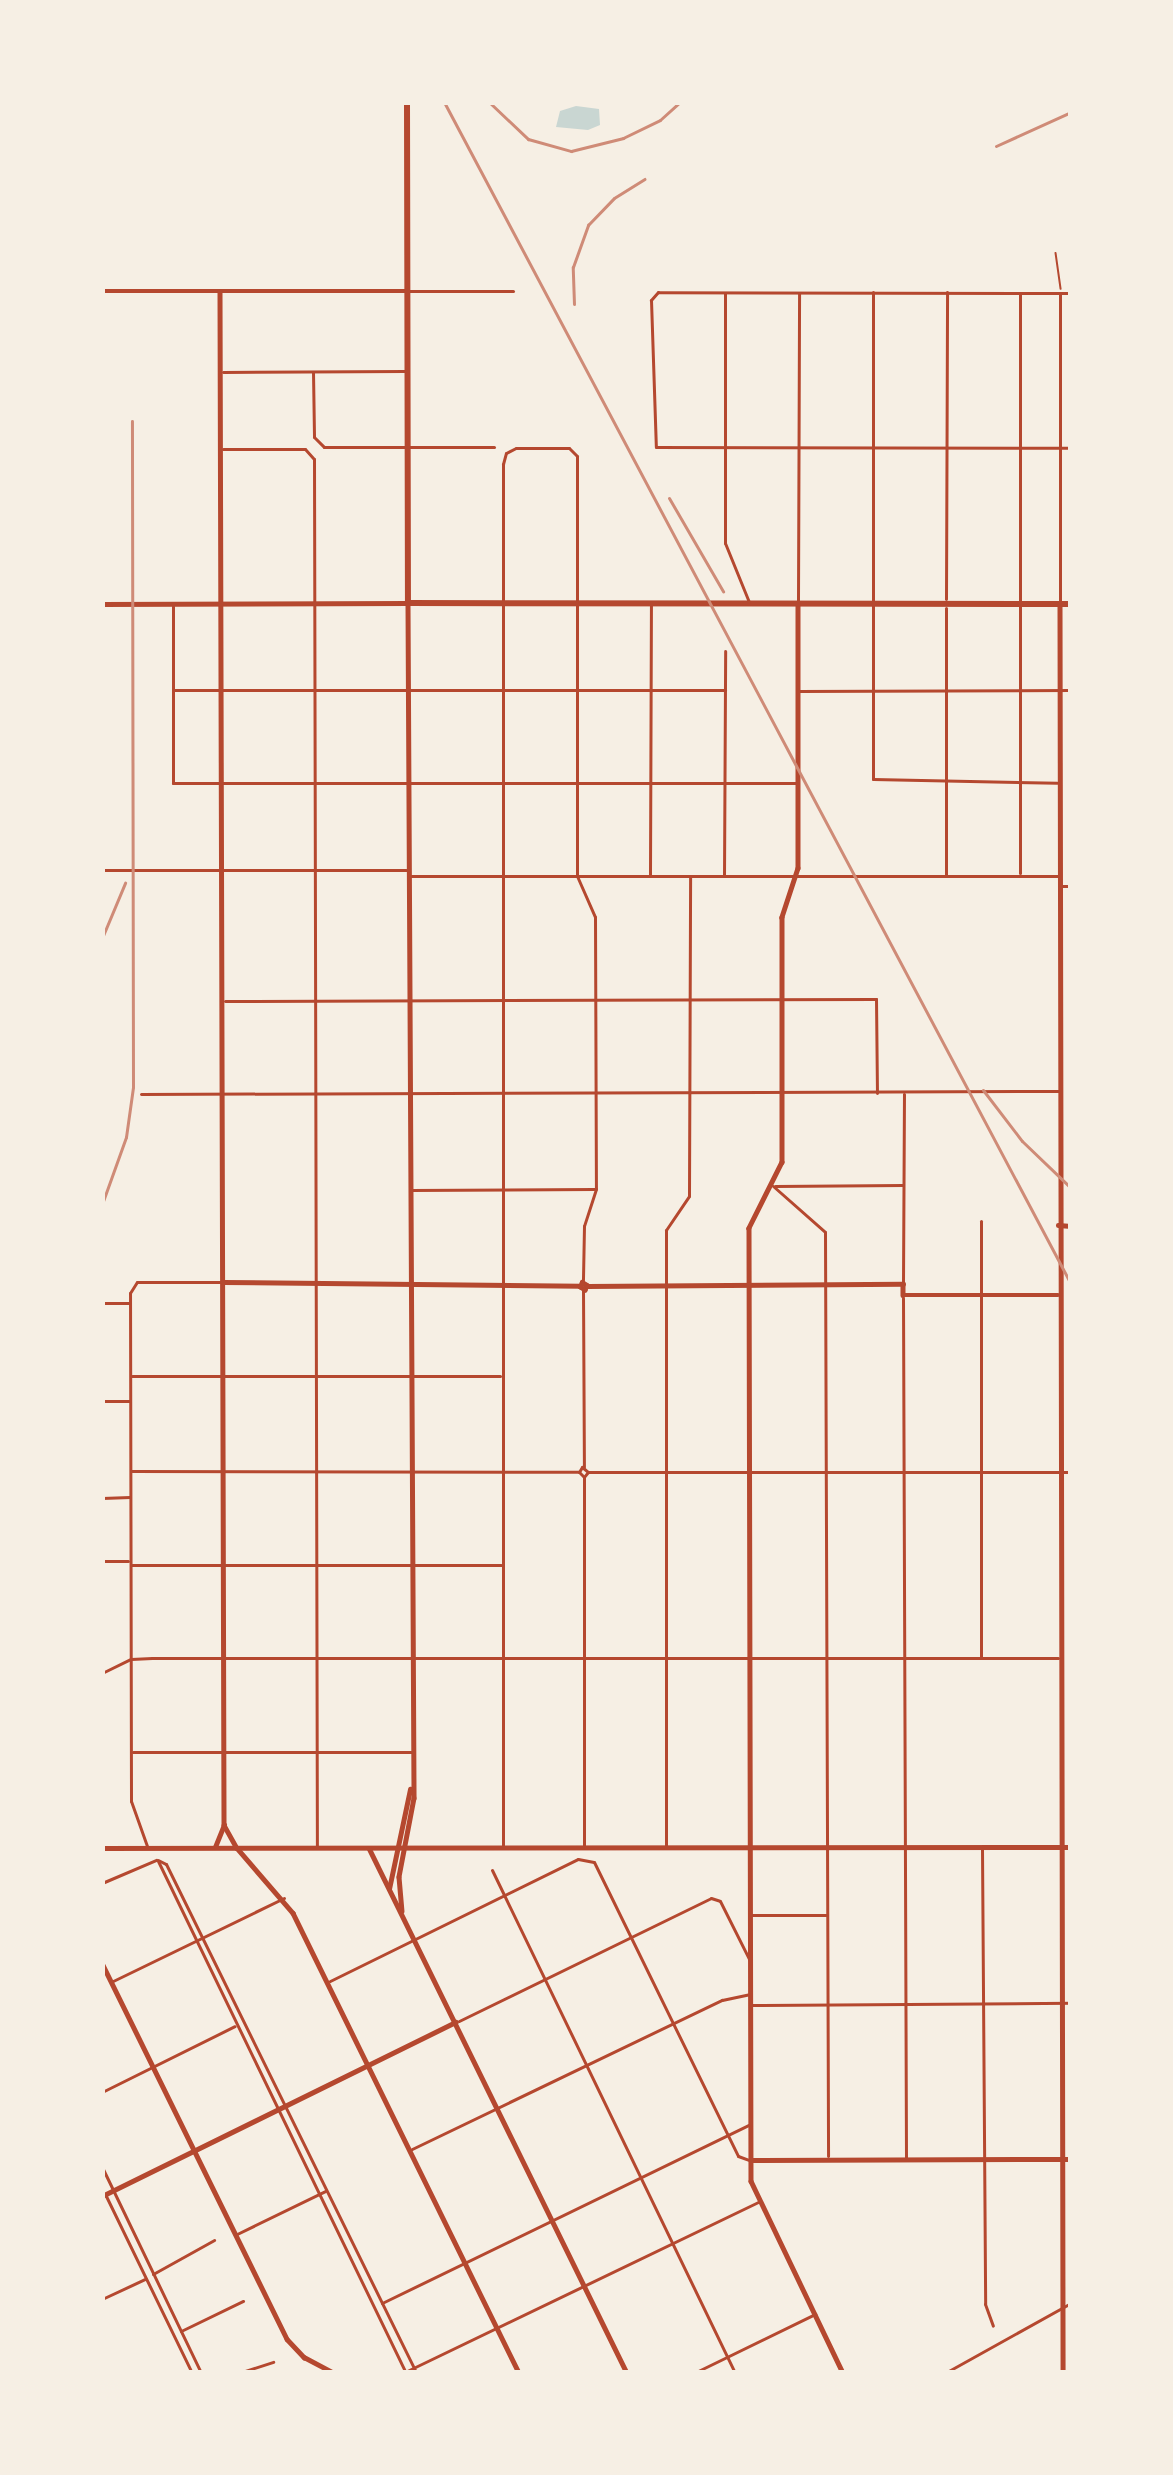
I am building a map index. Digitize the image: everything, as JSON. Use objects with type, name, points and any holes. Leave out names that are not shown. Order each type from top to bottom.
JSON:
[{"type":"main road","points":[[406,102],[408,603],[1071,604]]},
{"type":"street","points":[[102,291],[513,291]]},
{"type":"street","points":[[213,1848],[224,1825],[220,291]]},
{"type":"street","points":[[725,292],[725,548],[750,603]]},
{"type":"street","points":[[799,292],[798,783],[795,876],[782,917],[782,1162],[748,1228],[751,2181],[843,2373]]},
{"type":"street","points":[[873,292],[874,782],[1059,783]]},
{"type":"street","points":[[946,876],[947,292]]},
{"type":"street","points":[[1020,292],[1020,876]]},
{"type":"street","points":[[1060,292],[1062,2370]]},
{"type":"street","points":[[1071,292],[653,294],[654,445],[1071,448]]},
{"type":"street","points":[[221,372],[406,371]]},
{"type":"street","points":[[313,372],[319,444],[494,448]]},
{"type":"street","points":[[503,1847],[503,603],[506,453],[516,448],[575,452],[577,876],[595,914],[597,1094],[596,1189],[583,1230],[584,1848]]},
{"type":"street","points":[[222,449],[312,453],[317,1848]]},
{"type":"street","points":[[102,604],[408,603],[413,1812],[399,1877],[402,1911]]},
{"type":"street","points":[[173,604],[173,783],[798,783]]},
{"type":"street","points":[[650,877],[651,604]]},
{"type":"street","points":[[724,876],[725,651]]},
{"type":"street","points":[[172,690],[724,690]]},
{"type":"street","points":[[797,691],[1071,691]]},
{"type":"street","points":[[1059,802],[1071,802]]},
{"type":"street","points":[[102,870],[1059,876]]},
{"type":"street","points":[[666,1847],[666,1230],[689,1196],[690,877]]},
{"type":"street","points":[[1059,886],[1071,886]]},
{"type":"street","points":[[1060,971],[1071,971]]},
{"type":"street","points":[[224,1001],[876,999],[877,1093]]},
{"type":"street","points":[[1060,1056],[1071,1056]]},
{"type":"street","points":[[140,1094],[1060,1091]]},
{"type":"street","points":[[904,1093],[906,2160]]},
{"type":"street","points":[[1060,1141],[1071,1141]]},
{"type":"street","points":[[773,1186],[903,1186]]},
{"type":"street","points":[[773,1186],[823,1227],[828,2160]]},
{"type":"street","points":[[410,1190],[596,1189]]},
{"type":"street","points":[[981,1221],[981,1658]]},
{"type":"street","points":[[1058,1226],[1071,1226]]},
{"type":"street","points":[[147,1848],[131,1801],[133,1285],[903,1284]]},
{"type":"street","points":[[903,1295],[1058,1295]]},
{"type":"street","points":[[102,1303],[130,1303]]},
{"type":"street","points":[[130,1376],[503,1376]]},
{"type":"street","points":[[102,1401],[130,1401]]},
{"type":"street","points":[[130,1471],[1071,1472]]},
{"type":"street","points":[[102,1498],[130,1497]]},
{"type":"street","points":[[102,1561],[503,1565]]},
{"type":"street","points":[[102,1673],[130,1659],[1060,1658]]},
{"type":"street","points":[[131,1752],[411,1752]]},
{"type":"street","points":[[390,1894],[410,1789]]},
{"type":"street","points":[[224,1825],[237,1848],[284,1898],[519,2373]]},
{"type":"street","points":[[982,1847],[985,2304],[992,2326]]},
{"type":"street","points":[[102,1848],[1071,1847]]},
{"type":"street","points":[[369,1848],[627,2373]]},
{"type":"street","points":[[328,1982],[586,1858],[594,1862],[738,2156],[751,2160],[1071,2159]]},
{"type":"street","points":[[102,1883],[158,1860],[166,1864],[405,2372],[414,2372],[760,2201]]},
{"type":"street","points":[[158,1860],[236,2025],[327,2191],[414,2372]]},
{"type":"street","points":[[492,1870],[735,2373]]},
{"type":"street","points":[[112,1982],[284,1898]]},
{"type":"street","points":[[106,2194],[716,1899],[750,1962]]},
{"type":"street","points":[[750,1915],[827,1915]]},
{"type":"street","points":[[102,1963],[287,2339],[304,2357],[334,2373]]},
{"type":"street","points":[[410,2150],[722,2000],[750,1994]]},
{"type":"street","points":[[750,2005],[1071,2003]]},
{"type":"street","points":[[102,2092],[243,2022]]},
{"type":"street","points":[[375,2306],[751,2124]]},
{"type":"street","points":[[102,2167],[106,2194],[201,2373]]},
{"type":"street","points":[[235,2234],[327,2191]]},
{"type":"street","points":[[102,2300],[214,2240]]},
{"type":"street","points":[[150,2276],[192,2373]]},
{"type":"street","points":[[174,2335],[242,2301]]},
{"type":"street","points":[[949,2372],[1071,2303]]},
{"type":"street","points":[[694,2373],[814,2314]]},
{"type":"street","points":[[238,2373],[273,2362]]},
{"type":"lane","points":[[1056,254],[1060,292]]},
{"type":"shaded area","points":[[576,106],[599,109],[600,125],[588,130],[556,127],[560,111]]},
{"type":"railway","points":[[444,102],[1071,1284]]},
{"type":"railway","points":[[489,102],[528,139],[571,151],[623,138],[660,120],[680,102]]},
{"type":"railway","points":[[996,146],[1071,112]]},
{"type":"railway","points":[[574,304],[573,267],[588,225],[614,198],[645,179]]},
{"type":"railway","points":[[102,1204],[126,1137],[133,1087],[132,421]]},
{"type":"railway","points":[[669,498],[723,591]]},
{"type":"railway","points":[[102,938],[125,883]]},
{"type":"railway","points":[[983,1090],[1022,1141],[1071,1188]]}]
